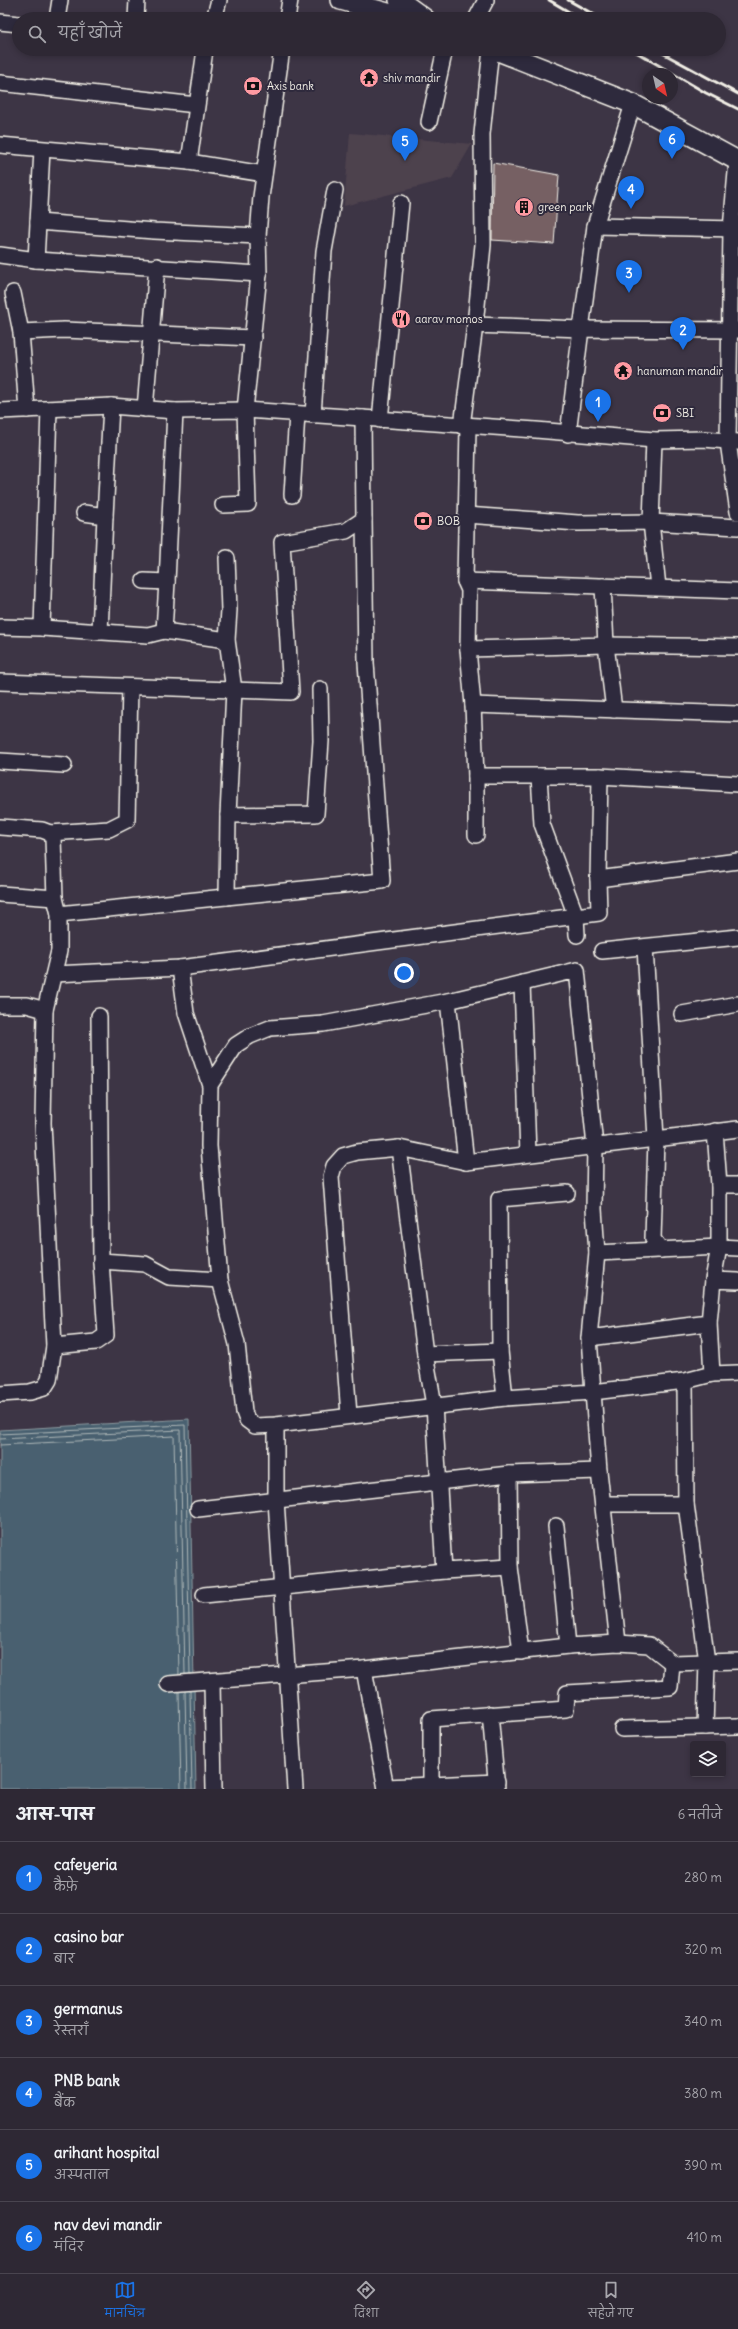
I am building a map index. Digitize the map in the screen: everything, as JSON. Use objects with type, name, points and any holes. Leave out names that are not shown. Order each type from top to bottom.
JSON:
[{"type":"street","points":[[58,12],[60,0]]},
{"type":"street","points":[[136,12],[137,0]]},
{"type":"street","points":[[216,12],[219,0]]},
{"type":"street","points":[[288,12],[290,0]]},
{"type":"street","points":[[341,0],[384,12]]},
{"type":"street","points":[[399,0],[415,12]]},
{"type":"street","points":[[480,12],[486,0]]},
{"type":"street","points":[[0,22],[12,23]]},
{"type":"street","points":[[189,162],[203,56]]},
{"type":"street","points":[[223,505],[248,504],[245,410],[259,274],[258,236],[264,174],[281,56]]},
{"type":"street","points":[[429,122],[443,56]]},
{"type":"street","points":[[476,835],[476,776],[473,705],[468,649],[469,590],[465,581],[465,427],[483,245],[482,134],[491,56]]},
{"type":"street","points":[[510,56],[633,104],[737,161],[734,229],[735,329],[733,442],[738,512]]},
{"type":"street","points":[[0,83],[196,105]]},
{"type":"street","points":[[568,434],[595,226],[633,104]]},
{"type":"street","points":[[0,145],[42,150],[189,162],[264,174]]},
{"type":"street","points":[[36,260],[42,150]]},
{"type":"street","points":[[313,415],[324,251],[335,190]]},
{"type":"street","points":[[380,420],[401,203]]},
{"type":"street","points":[[38,222],[154,231],[258,236]]},
{"type":"street","points":[[595,226],[734,229]]},
{"type":"street","points":[[0,254],[36,260],[157,266],[259,274]]},
{"type":"street","points":[[146,409],[157,266]]},
{"type":"street","points":[[14,293],[21,332],[27,410]]},
{"type":"street","points":[[476,325],[581,330],[735,329]]},
{"type":"street","points":[[21,332],[64,330],[252,338]]},
{"type":"street","points":[[0,411],[111,406],[175,411],[245,410],[465,427],[536,430],[568,434],[654,440],[704,439],[733,442]]},
{"type":"street","points":[[100,632],[111,406]]},
{"type":"street","points":[[42,628],[49,409]]},
{"type":"street","points":[[164,631],[175,411]]},
{"type":"street","points":[[292,495],[297,414]]},
{"type":"street","points":[[58,914],[382,881],[366,663],[363,418]]},
{"type":"street","points":[[654,440],[651,522],[658,587]]},
{"type":"street","points":[[84,513],[105,516]]},
{"type":"street","points":[[466,515],[578,523],[651,522],[738,527]]},
{"type":"street","points":[[0,682],[291,692],[282,542],[346,531],[364,519]]},
{"type":"street","points":[[226,558],[229,610],[227,640],[234,690],[228,814],[227,897]]},
{"type":"street","points":[[144,581],[167,582]]},
{"type":"street","points":[[465,581],[738,591]]},
{"type":"street","points":[[603,586],[606,645],[614,710]]},
{"type":"street","points":[[0,627],[42,628],[148,635],[164,631],[227,640]]},
{"type":"street","points":[[468,649],[606,645],[738,647]]},
{"type":"street","points":[[0,827],[42,830],[50,833],[108,829],[127,820],[130,687]]},
{"type":"street","points":[[228,814],[316,814],[321,741],[320,689]]},
{"type":"street","points":[[473,705],[738,714]]},
{"type":"street","points":[[0,761],[64,765]]},
{"type":"street","points":[[476,776],[600,776],[738,784]]},
{"type":"street","points":[[538,776],[542,824],[576,916],[577,935]]},
{"type":"street","points":[[54,974],[180,968],[599,913],[598,879],[600,776]]},
{"type":"street","points":[[0,1394],[30,1392],[44,1388],[49,1380],[54,1346],[43,1123],[45,1010],[59,951],[53,838],[50,833]]},
{"type":"street","points":[[598,879],[738,865]]},
{"type":"street","points":[[0,894],[55,898]]},
{"type":"street","points":[[602,951],[738,937]]},
{"type":"street","points":[[645,947],[656,1139],[653,1239],[661,1250]]},
{"type":"street","points":[[180,968],[186,1013],[210,1085],[209,1146],[220,1280],[237,1344],[244,1412],[247,1420],[255,1426],[276,1425],[349,1414],[434,1405],[593,1392],[685,1381],[712,1374],[738,1373]]},
{"type":"street","points":[[210,1085],[236,1045],[250,1036],[270,1028],[323,1024],[448,1001],[577,970],[595,1146],[594,1209],[597,1253],[589,1338],[599,1471],[618,1643]]},
{"type":"street","points":[[522,983],[528,1154]]},
{"type":"street","points":[[448,1001],[466,1162]]},
{"type":"street","points":[[682,1014],[738,1004]]},
{"type":"street","points":[[0,1005],[27,1005],[45,1010]]},
{"type":"street","points":[[54,1346],[96,1342],[106,1336],[101,1261],[99,1016]]},
{"type":"street","points":[[349,1414],[331,1177],[334,1166],[343,1156],[357,1152],[399,1148],[466,1162],[738,1129]]},
{"type":"street","points":[[712,1374],[709,1324],[713,1280],[719,1247],[719,1185],[715,1132]]},
{"type":"street","points":[[399,1148],[425,1354],[434,1405],[444,1571]]},
{"type":"street","points":[[719,1185],[738,1184]]},
{"type":"street","points":[[505,1398],[500,1351],[499,1199],[567,1193]]},
{"type":"street","points":[[597,1253],[719,1247],[738,1248]]},
{"type":"street","points":[[101,1261],[145,1264],[169,1277],[220,1280]]},
{"type":"street","points":[[713,1280],[738,1280]]},
{"type":"street","points":[[589,1338],[709,1324]]},
{"type":"street","points":[[425,1354],[500,1351]]},
{"type":"street","points":[[685,1381],[686,1504],[707,1662],[705,1727]]},
{"type":"street","points":[[276,1425],[276,1500],[295,1789]]},
{"type":"street","points":[[198,1509],[509,1474],[599,1471]]},
{"type":"street","points":[[509,1474],[510,1567],[521,1652]]},
{"type":"street","points":[[603,1504],[686,1504]]},
{"type":"street","points":[[556,1526],[568,1646]]},
{"type":"street","points":[[204,1595],[444,1571],[510,1567]]},
{"type":"street","points":[[168,1684],[212,1682],[287,1673],[364,1669],[568,1646],[618,1643],[649,1645],[672,1663],[738,1661]]},
{"type":"street","points":[[431,1785],[431,1719],[566,1708],[567,1694],[670,1686],[672,1663]]},
{"type":"street","points":[[364,1669],[386,1788],[431,1785],[497,1786],[490,1714]]},
{"type":"street","points":[[212,1682],[214,1789]]},
{"type":"street","points":[[622,1729],[738,1726]]},
{"type":"shaded area","points":[[350,133],[472,144],[452,178],[344,206]]},
{"type":"water","points":[[189,1419],[196,1789],[0,1789],[0,1430]]},
{"type":"building","name":"green park","points":[[493,163],[559,175],[554,244],[492,240]]},
{"type":"railway","points":[[549,0],[569,12]]},
{"type":"railway","points":[[568,0],[589,12]]},
{"type":"railway","points":[[643,56],[706,93],[738,109]]},
{"type":"railway","points":[[668,56],[738,94]]},
{"type":"place","name":"shiv mandir","points":[[369,78]]},
{"type":"place","name":"Axis bank","points":[[253,86]]},
{"type":"place","name":"nav devi mandir","points":[[672,159]]},
{"type":"place","name":"arihant hospital","points":[[405,161]]},
{"type":"place","name":"green park","points":[[524,207]]},
{"type":"place","name":"PNB bank","points":[[631,209]]},
{"type":"place","name":"germanus","points":[[629,293]]},
{"type":"place","name":"aarav momos","points":[[401,319]]},
{"type":"place","name":"casino bar","points":[[683,350]]},
{"type":"place","name":"hanuman mandir","points":[[623,371]]},
{"type":"place","name":"SBI","points":[[662,413]]},
{"type":"place","name":"cafeyeria","points":[[598,422]]},
{"type":"place","name":"BOB","points":[[423,521]]}]
